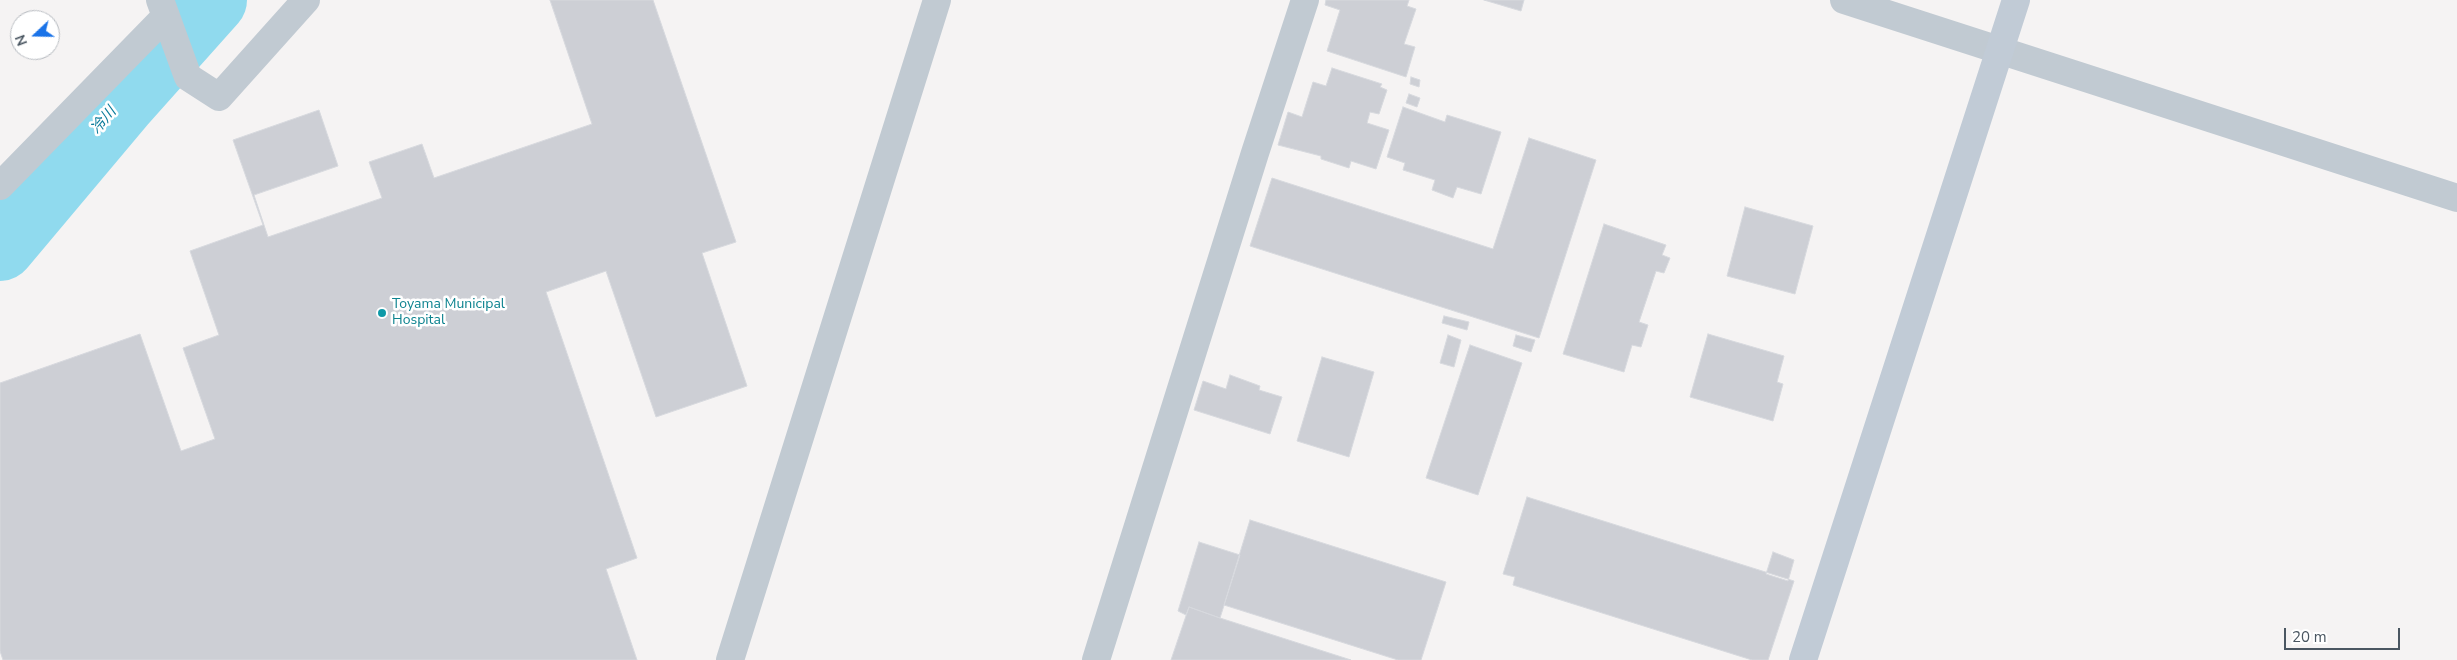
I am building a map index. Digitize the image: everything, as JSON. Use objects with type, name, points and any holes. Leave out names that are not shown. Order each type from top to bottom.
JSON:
[{"type":"street","points":[[0,186],[163,8],[188,78],[219,97],[306,0]]},
{"type":"street","points":[[730,660],[937,0]]},
{"type":"street","points":[[1096,660],[1305,0]]},
{"type":"street","points":[[1844,0],[2457,198]]},
{"type":"street","points":[[1803,660],[2016,0]]},
{"type":"building","name":"Toyama Municipal Hospital","points":[[550,0],[653,0],[736,242],[702,253],[747,386],[656,417],[606,271],[546,292],[637,558],[606,569],[637,660],[3,660],[0,651],[0,383],[140,334],[181,451],[215,439],[183,348],[219,335],[190,251],[263,225],[233,140],[319,110],[338,166],[254,195],[268,237],[382,198],[369,162],[422,144],[434,178],[592,124]]},
{"type":"building","points":[[1326,0],[1409,0],[1407,6],[1416,9],[1404,44],[1415,47],[1406,77],[1327,51],[1340,10],[1325,5]]},
{"type":"building","points":[[1484,0],[1524,0],[1521,11]]},
{"type":"building","points":[[1332,68],[1382,84],[1380,87],[1387,90],[1379,114],[1370,112],[1367,123],[1389,130],[1376,169],[1351,161],[1349,168],[1321,159],[1321,156],[1278,145],[1288,112],[1302,117],[1313,82],[1326,86]]},
{"type":"building","points":[[1411,77],[1420,80],[1419,87],[1410,84]]},
{"type":"building","points":[[1409,94],[1420,98],[1417,107],[1406,103]]},
{"type":"building","points":[[1403,107],[1445,122],[1447,115],[1501,132],[1481,194],[1457,187],[1453,198],[1432,190],[1435,180],[1403,170],[1405,163],[1387,157]]},
{"type":"building","points":[[1529,138],[1596,160],[1539,338],[1250,246],[1272,178],[1493,249]]},
{"type":"building","points":[[1745,207],[1813,226],[1795,294],[1727,276]]},
{"type":"building","points":[[1604,224],[1666,245],[1662,255],[1670,258],[1664,273],[1656,271],[1639,322],[1648,325],[1641,347],[1632,345],[1624,372],[1563,354]]},
{"type":"building","points":[[1444,316],[1469,322],[1467,330],[1442,323]]},
{"type":"building","points":[[1708,334],[1784,356],[1777,382],[1783,384],[1773,421],[1690,397]]},
{"type":"building","points":[[1448,335],[1461,340],[1454,367],[1440,363]]},
{"type":"building","points":[[1516,335],[1535,340],[1531,352],[1513,346]]},
{"type":"building","points":[[1470,345],[1522,363],[1478,495],[1426,478]]},
{"type":"building","points":[[1322,357],[1374,372],[1349,457],[1297,441]]},
{"type":"building","points":[[1230,375],[1260,386],[1259,390],[1282,397],[1270,434],[1194,410],[1203,381],[1226,389]]},
{"type":"building","points":[[1527,497],[1794,581],[1768,660],[1752,660],[1513,585],[1515,577],[1503,574]]},
{"type":"building","points":[[1250,520],[1446,582],[1421,660],[1398,660],[1224,605]]},
{"type":"building","points":[[1199,542],[1240,555],[1220,618],[1189,607],[1186,615],[1178,611]]},
{"type":"building","points":[[1773,552],[1794,560],[1788,581],[1766,574]]},
{"type":"building","points":[[1189,607],[1220,618],[1351,660],[1171,660]]},
{"type":"waterway","name":"冷川","points":[[0,246],[121,102],[212,0]]},
{"type":"place","name":"Toyama Municipal Hospital","points":[[382,313]]}]
